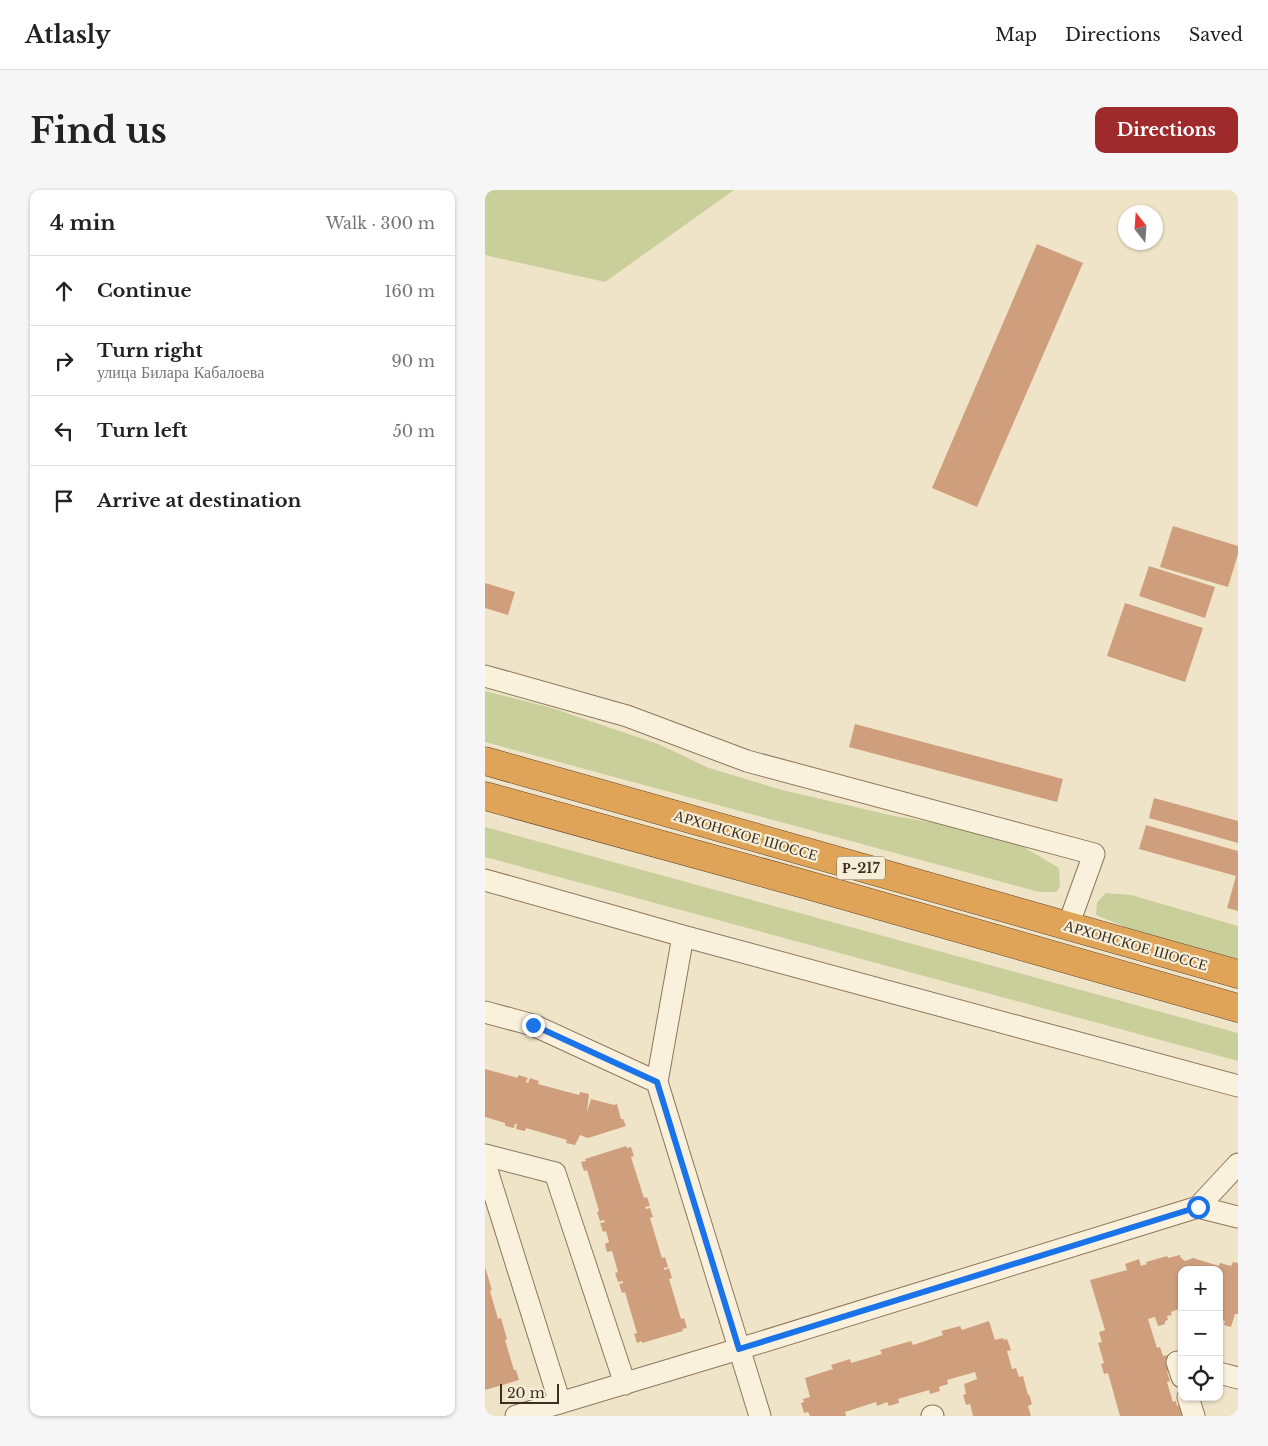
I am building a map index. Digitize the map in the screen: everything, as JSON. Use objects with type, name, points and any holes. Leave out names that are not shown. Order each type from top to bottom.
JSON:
[{"type":"highway","name":"АРХОНСКОЕ ШОССЕ","points":[[485,761],[1238,974]]},
{"type":"highway","name":"АРХОНСКОЕ ШОССЕ","points":[[485,796],[804,884],[1238,1008]]},
{"type":"street","points":[[485,676],[627,716],[747,761],[1094,854],[1068,926]]},
{"type":"street","points":[[485,880],[683,936],[1238,1086]]},
{"type":"street","points":[[683,936],[657,1082],[760,1416]]},
{"type":"street","points":[[485,1012],[533,1025],[657,1082]]},
{"type":"street","points":[[485,1155],[555,1173],[625,1384]]},
{"type":"street","points":[[485,1164],[560,1403]]},
{"type":"street","points":[[517,1416],[1198,1207],[1238,1164]]},
{"type":"street","points":[[1198,1207],[1238,1217]]},
{"type":"street","points":[[1223,1374],[1238,1378]]},
{"type":"street","points":[[1189,1401],[1194,1416]]},
{"type":"green space","points":[[485,190],[734,190],[605,282],[485,255]]},
{"type":"green space","points":[[485,691],[552,708],[658,744],[709,768],[782,790],[894,816],[953,826],[1022,846],[1059,868],[1060,887],[1056,892],[1039,892],[485,742]]},
{"type":"green space","points":[[485,827],[1238,1033],[1238,1061],[485,857]]},
{"type":"green space","points":[[1106,893],[1131,895],[1238,926],[1238,962],[1130,929],[1096,915],[1097,902]]},
{"type":"building","points":[[1037,244],[1083,263],[977,507],[932,488]]},
{"type":"building","points":[[1173,526],[1238,546],[1238,554],[1228,587],[1160,567]]},
{"type":"building","points":[[1149,566],[1215,587],[1205,618],[1139,596]]},
{"type":"building","points":[[485,583],[515,592],[508,615],[485,608]]},
{"type":"building","points":[[1125,603],[1203,628],[1185,682],[1107,656]]},
{"type":"building","points":[[855,724],[1063,779],[1057,802],[849,747]]},
{"type":"building","points":[[1154,798],[1238,821],[1238,843],[1149,818]]},
{"type":"building","points":[[1146,825],[1238,851],[1238,911],[1227,908],[1236,876],[1139,849]]},
{"type":"building","points":[[485,1069],[518,1078],[518,1075],[528,1078],[526,1082],[528,1083],[530,1078],[539,1081],[538,1084],[579,1095],[580,1092],[589,1094],[587,1112],[591,1099],[614,1105],[617,1104],[621,1119],[623,1119],[626,1126],[588,1138],[580,1135],[575,1145],[566,1143],[567,1140],[526,1128],[525,1131],[516,1129],[517,1124],[515,1124],[514,1128],[505,1126],[505,1123],[485,1117]]},
{"type":"building","points":[[626,1146],[627,1148],[631,1147],[634,1156],[631,1157],[644,1198],[647,1197],[650,1206],[645,1207],[646,1209],[650,1208],[653,1217],[650,1218],[662,1258],[665,1257],[668,1267],[664,1268],[664,1270],[669,1268],[672,1278],[669,1279],[681,1319],[684,1318],[687,1328],[682,1329],[683,1331],[642,1343],[642,1341],[637,1343],[634,1334],[637,1333],[625,1292],[622,1293],[619,1284],[623,1283],[623,1281],[618,1282],[615,1273],[618,1272],[612,1251],[607,1252],[605,1244],[609,1242],[606,1231],[603,1232],[600,1223],[605,1222],[604,1220],[600,1221],[597,1212],[599,1211],[587,1170],[584,1171],[581,1162]]},
{"type":"building","points":[[1180,1255],[1185,1261],[1193,1258],[1219,1266],[1178,1266],[1178,1309],[1171,1312],[1172,1315],[1167,1316],[1168,1320],[1165,1321],[1165,1324],[1158,1326],[1155,1317],[1148,1319],[1157,1348],[1160,1347],[1163,1356],[1168,1355],[1172,1370],[1167,1372],[1170,1381],[1167,1382],[1173,1402],[1176,1401],[1177,1406],[1182,1404],[1186,1416],[1120,1416],[1108,1373],[1104,1374],[1101,1364],[1104,1363],[1098,1343],[1102,1342],[1099,1332],[1105,1330],[1090,1280],[1127,1270],[1125,1264],[1139,1259],[1141,1266],[1147,1264],[1146,1262],[1167,1256],[1168,1258]]},
{"type":"building","points":[[1233,1262],[1238,1263],[1238,1314],[1235,1314],[1231,1327],[1224,1325],[1225,1321],[1223,1320],[1223,1266],[1219,1266],[1220,1263],[1231,1266]]},
{"type":"building","points":[[485,1267],[498,1319],[501,1318],[507,1339],[505,1340],[519,1380],[485,1390]]},
{"type":"building","points":[[989,1321],[995,1340],[1007,1339],[1011,1350],[1007,1351],[1012,1369],[1016,1368],[1019,1377],[1023,1376],[1029,1394],[1032,1404],[1028,1406],[1031,1416],[973,1416],[970,1404],[966,1405],[963,1395],[966,1394],[964,1384],[977,1379],[975,1372],[947,1380],[948,1384],[939,1387],[940,1391],[930,1394],[929,1390],[898,1399],[899,1403],[889,1406],[887,1402],[877,1406],[876,1402],[845,1412],[846,1416],[810,1416],[808,1412],[804,1413],[801,1403],[804,1402],[803,1399],[810,1397],[805,1378],[833,1369],[831,1365],[850,1359],[851,1363],[882,1354],[880,1350],[911,1341],[913,1345],[943,1335],[941,1331],[960,1326],[962,1330]]},
{"type":"route","points":[[533,1025],[657,1082],[739,1349],[1198,1207]]}]
